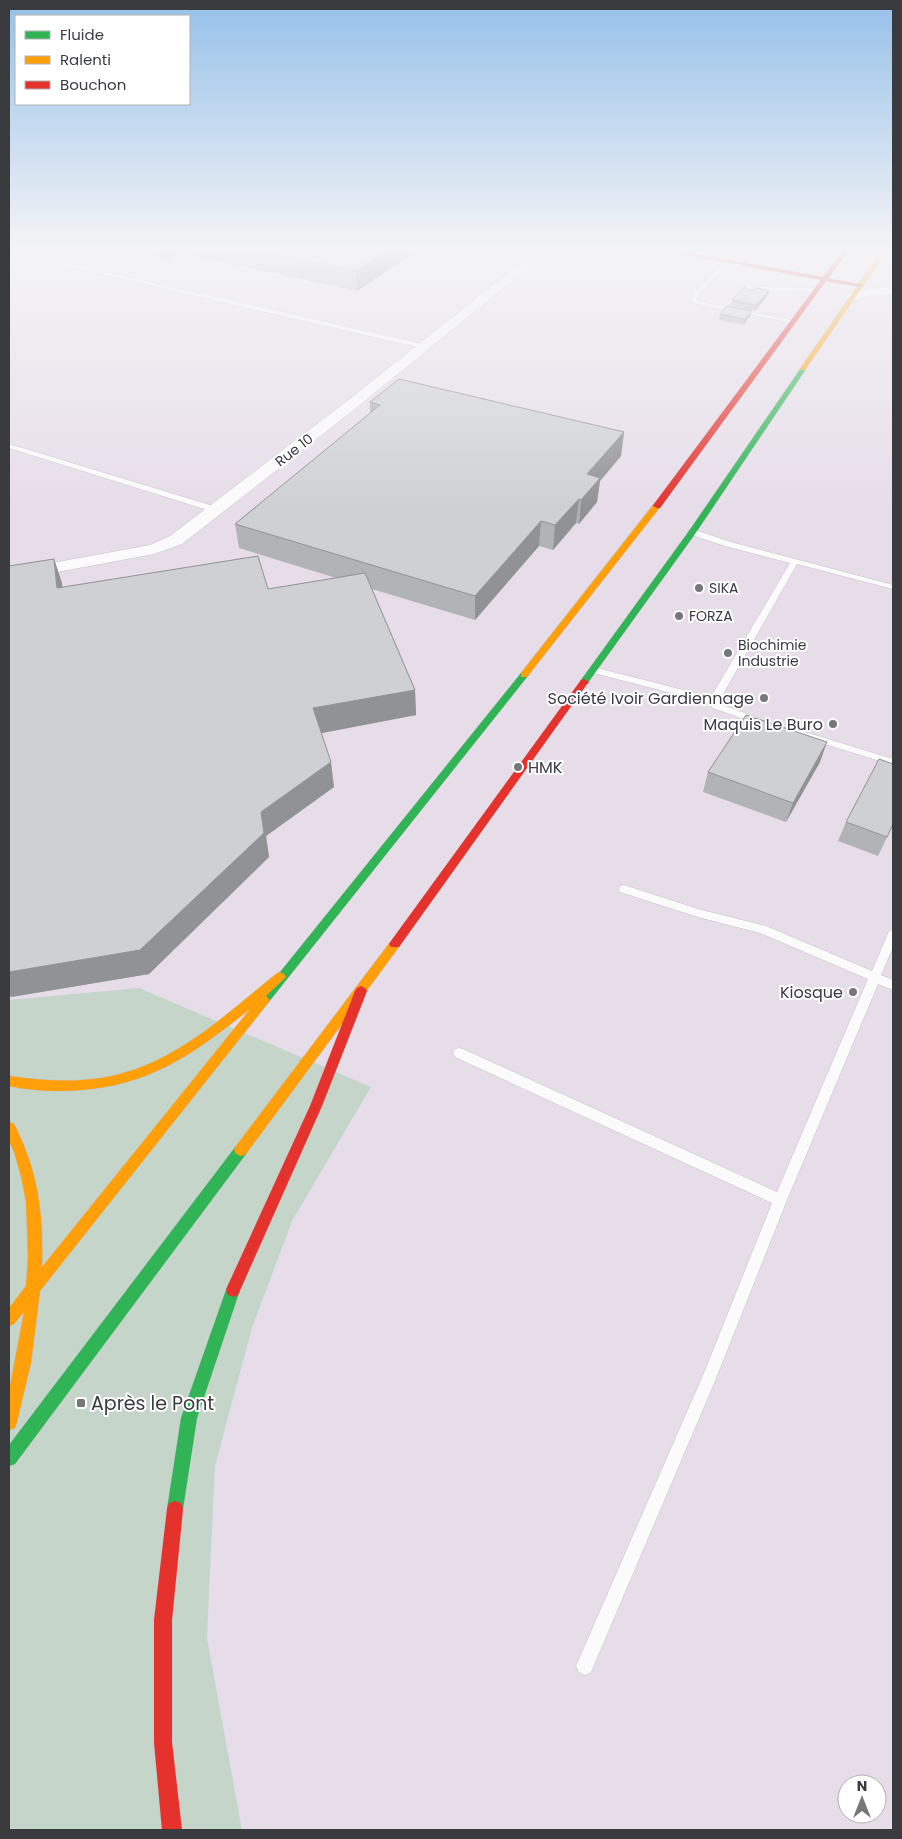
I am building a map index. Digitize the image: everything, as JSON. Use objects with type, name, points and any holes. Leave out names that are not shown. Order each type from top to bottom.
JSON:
[{"type":"main road","points":[[9,1319],[644,523],[781,336]]},
{"type":"main road","points":[[9,1458],[361,991],[692,532],[825,336]]},
{"type":"main road","points":[[9,1082],[37,1085],[84,1085],[124,1079],[163,1063],[237,1012],[280,977]]},
{"type":"main road","points":[[172,1830],[163,1742],[163,1620],[174,1510],[189,1418],[237,1278],[316,1106],[361,991]]},
{"type":"main road","points":[[9,1128],[28,1174],[34,1218],[31,1292],[23,1363],[9,1422]]},
{"type":"street","name":"Rue 10","points":[[9,576],[154,549],[176,540],[217,510],[435,336]]},
{"type":"lane","points":[[378,336],[422,346]]},
{"type":"lane","points":[[9,446],[217,510]]},
{"type":"lane","points":[[692,532],[794,562],[893,587]]},
{"type":"lane","points":[[714,701],[794,562]]},
{"type":"lane","points":[[593,670],[714,701],[716,706],[727,711],[764,722]]},
{"type":"lane","points":[[782,728],[893,762]]},
{"type":"lane","points":[[624,889],[698,913],[762,928],[893,985]]},
{"type":"lane","points":[[585,1666],[710,1376],[780,1200],[893,934]]},
{"type":"lane","points":[[459,1052],[780,1200]]},
{"type":"shaded area","points":[[9,336],[893,336],[893,1830],[242,1830],[207,1638],[215,1466],[252,1328],[292,1221],[371,1087],[9,1000]]},
{"type":"green space","points":[[139,988],[371,1087],[292,1221],[252,1328],[215,1466],[207,1638],[242,1830],[9,1830],[9,1000]]},
{"type":"building","points":[[399,379],[624,432],[587,474],[600,478],[581,500],[579,499],[555,525],[541,521],[475,596],[235,524],[380,405],[370,402]]},
{"type":"building","points":[[258,556],[268,589],[365,573],[415,690],[313,708],[331,762],[261,812],[264,833],[140,950],[9,972],[9,566],[54,559],[57,588]]},
{"type":"building","points":[[746,715],[827,742],[793,803],[708,772]]},
{"type":"building","points":[[879,759],[893,764],[893,824],[887,837],[846,822]]},
{"type":"traffic: fast","points":[[584,682],[692,532],[803,369]]},
{"type":"traffic: fast","points":[[264,1000],[524,675]]},
{"type":"traffic: fast","points":[[9,1458],[241,1150]]},
{"type":"traffic: fast","points":[[175,1509],[189,1418],[233,1290]]},
{"type":"traffic: slow","points":[[803,369],[826,336]]},
{"type":"traffic: slow","points":[[524,675],[657,506]]},
{"type":"traffic: slow","points":[[241,1150],[395,944]]},
{"type":"traffic: slow","points":[[9,1081],[42,1085],[93,1084],[123,1079],[145,1071],[187,1049],[206,1036],[280,977]]},
{"type":"traffic: slow","points":[[9,1319],[264,1000]]},
{"type":"traffic: slow","points":[[9,1128],[21,1152],[28,1176],[33,1202],[35,1229],[34,1285],[31,1312],[21,1370],[9,1422]]},
{"type":"traffic: jam","points":[[657,506],[781,336]]},
{"type":"traffic: jam","points":[[395,944],[584,682]]},
{"type":"traffic: jam","points":[[233,1290],[316,1106],[361,991]]},
{"type":"traffic: jam","points":[[172,1830],[163,1742],[163,1620],[175,1509]]},
{"type":"place","name":"SIKA","points":[[699,588]]},
{"type":"place","name":"FORZA","points":[[679,616]]},
{"type":"place","name":"Biochimie Industrie","points":[[728,653]]},
{"type":"place","name":"Société Ivoir Gardiennage","points":[[764,698]]},
{"type":"place","name":"Maquis Le Buro","points":[[833,724]]},
{"type":"place","name":"HMK","points":[[518,767]]},
{"type":"place","name":"Kiosque","points":[[853,992]]},
{"type":"place","name":"Après le Pont","points":[[81,1403]]}]
